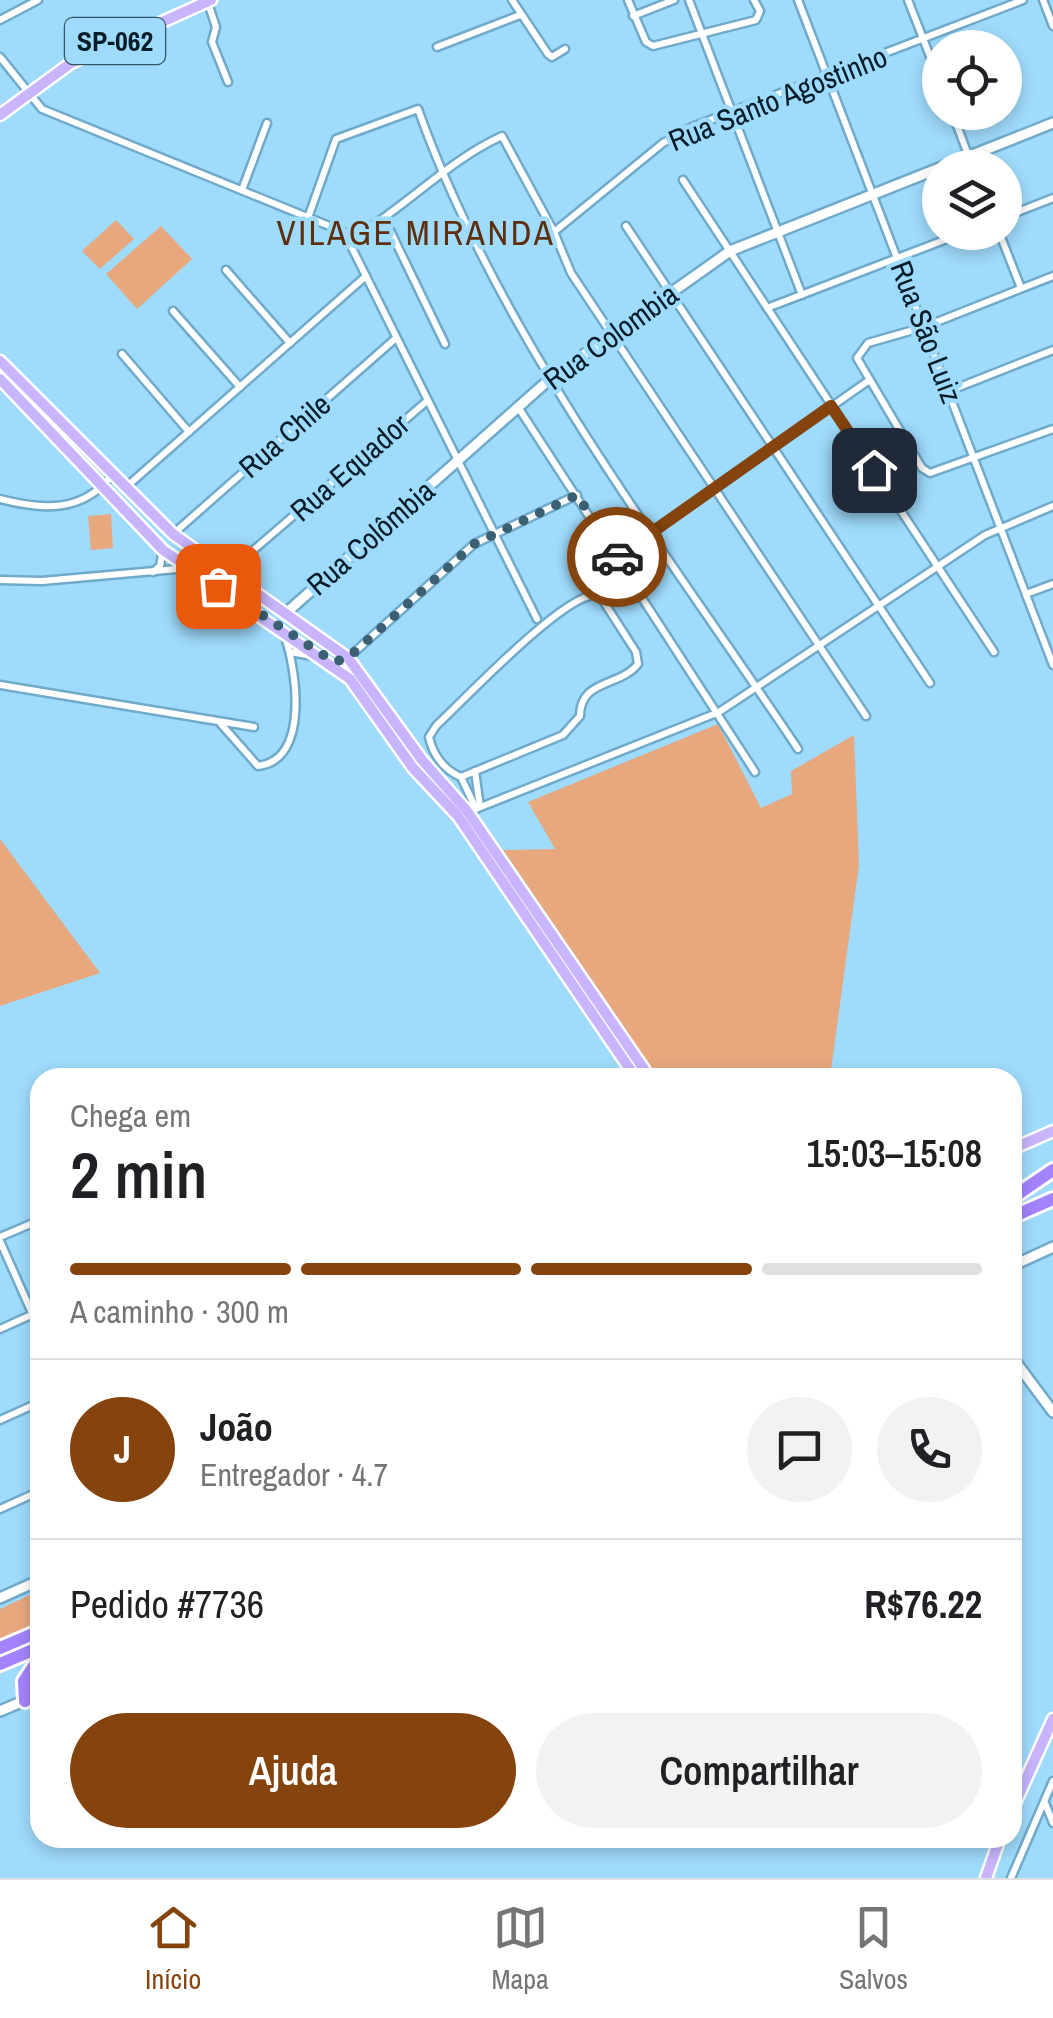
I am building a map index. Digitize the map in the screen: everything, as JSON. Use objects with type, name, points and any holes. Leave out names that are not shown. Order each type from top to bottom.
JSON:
[{"type":"highway","points":[[1022,1193],[1053,1170]]},
{"type":"highway","points":[[1022,1196],[1053,1184]]},
{"type":"highway","points":[[1022,1213],[1053,1200]]},
{"type":"highway","points":[[0,1648],[30,1634]]},
{"type":"highway","points":[[0,1664],[30,1651]]},
{"type":"highway","points":[[24,1701],[24,1681],[30,1672]]},
{"type":"main road","name":"SP-062","points":[[0,115],[102,46],[209,1]]},
{"type":"main road","points":[[0,361],[173,534],[348,658],[415,752],[470,811],[643,1068]]},
{"type":"main road","points":[[0,378],[163,550],[350,680],[413,768],[470,811],[630,1068]]},
{"type":"main road","points":[[278,629],[288,626],[285,613]]},
{"type":"main road","points":[[278,629],[285,613]]},
{"type":"main road","points":[[320,657],[334,662],[348,658]]},
{"type":"main road","points":[[1022,1144],[1053,1131]]},
{"type":"main road","points":[[1022,1788],[1053,1719]]},
{"type":"main road","points":[[986,1878],[996,1848]]},
{"type":"street","points":[[0,20],[38,0]]},
{"type":"street","points":[[512,0],[548,54],[552,57],[565,49]]},
{"type":"street","points":[[628,0],[649,46],[760,15],[754,0]]},
{"type":"street","points":[[634,16],[674,0]]},
{"type":"street","points":[[689,0],[802,294]]},
{"type":"street","name":"Rua São Luiz","points":[[798,0],[1053,664]]},
{"type":"street","points":[[908,0],[922,35]]},
{"type":"street","name":"Rua Santo Agostinho","points":[[949,30],[1023,0]]},
{"type":"street","points":[[1043,0],[1053,26]]},
{"type":"street","points":[[209,1],[216,27],[212,42],[228,82]]},
{"type":"street","points":[[437,47],[520,15]]},
{"type":"street","name":"Rua Santo Agostinho","points":[[554,232],[663,143],[733,111],[922,41]]},
{"type":"street","points":[[0,57],[42,108],[334,224],[348,240],[537,619]]},
{"type":"street","points":[[309,215],[336,139],[418,109],[441,173],[513,316],[798,749]]},
{"type":"street","points":[[242,190],[267,123]]},
{"type":"street","name":"Rua Colombia","points":[[983,150],[1053,123]]},
{"type":"street","points":[[348,240],[384,218],[467,152],[502,136],[554,232],[571,273],[866,716]]},
{"type":"street","name":"Rua Colombia","points":[[457,462],[551,378],[730,252],[778,229],[922,173]]},
{"type":"street","points":[[683,180],[994,652]]},
{"type":"street","points":[[1022,210],[1053,198]]},
{"type":"street","points":[[384,218],[446,344]]},
{"type":"street","points":[[626,226],[930,683]]},
{"type":"street","points":[[767,308],[922,249]]},
{"type":"street","points":[[1006,250],[1020,288]]},
{"type":"street","points":[[226,270],[290,344]]},
{"type":"street","points":[[124,489],[366,276]]},
{"type":"street","points":[[1053,276],[924,327],[868,343],[859,352],[858,366],[930,473],[1053,429]]},
{"type":"street","points":[[173,311],[240,387]]},
{"type":"street","name":"Rua Chile","points":[[173,534],[396,338]]},
{"type":"street","points":[[948,391],[1053,350]]},
{"type":"street","points":[[122,354],[189,432]]},
{"type":"street","points":[[618,557],[868,381]]},
{"type":"street","name":"Rua Equador","points":[[228,573],[427,402]]},
{"type":"street","points":[[518,408],[755,772]]},
{"type":"street","name":"Rua Colômbia","points":[[285,613],[457,462]]},
{"type":"street","points":[[0,499],[54,508],[78,503],[112,475]]},
{"type":"street","points":[[348,658],[474,544],[577,495]]},
{"type":"street","points":[[470,811],[719,712],[937,566],[1001,528],[1053,506]]},
{"type":"street","points":[[152,572],[160,566],[163,550]]},
{"type":"street","points":[[0,580],[192,568]]},
{"type":"street","points":[[1026,594],[1053,584]]},
{"type":"street","points":[[582,596],[602,599],[636,652],[638,664],[631,672],[588,690],[580,703],[580,716],[563,735],[475,772],[461,777],[448,772],[432,748],[430,737],[436,726],[582,596]]},
{"type":"street","points":[[220,723],[254,763],[262,766],[270,762],[293,730],[297,697],[290,652],[278,629]]},
{"type":"street","points":[[290,652],[320,657]]},
{"type":"street","points":[[0,685],[254,727]]},
{"type":"street","points":[[470,811],[475,772]]},
{"type":"street","points":[[461,777],[470,811]]},
{"type":"street","points":[[30,1225],[0,1239],[30,1300]]},
{"type":"street","points":[[1022,1261],[1053,1247]]},
{"type":"street","points":[[0,1328],[30,1315]]},
{"type":"street","points":[[1022,1370],[1053,1412]]},
{"type":"street","points":[[0,1420],[30,1406]]},
{"type":"street","points":[[0,1509],[30,1496]]},
{"type":"street","points":[[0,1598],[30,1584]]},
{"type":"street","points":[[0,1711],[30,1698]]},
{"type":"street","points":[[1011,1878],[1053,1782]]},
{"type":"street","points":[[1045,1802],[1053,1823]]},
{"type":"shaded area","points":[[116,220],[134,239],[100,269],[82,251]]},
{"type":"shaded area","points":[[161,226],[192,259],[137,309],[106,274]]},
{"type":"shaded area","points":[[111,514],[113,548],[91,550],[88,516]]},
{"type":"shaded area","points":[[718,724],[761,808],[792,794],[791,771],[854,735],[859,865],[831,1068],[652,1068],[503,850],[555,849],[528,802]]},
{"type":"shaded area","points":[[0,839],[100,973],[0,1006]]},
{"type":"shaded area","points":[[30,1595],[30,1626],[0,1639],[0,1609]]},
{"type":"way so far","points":[[218,586],[320,657],[340,662],[474,544],[577,495],[617,557]]},
{"type":"district","name":"VILAGE MIRANDA","points":[[416,233]]},
{"type":"route","points":[[617,557],[831,406],[874,470]]}]
